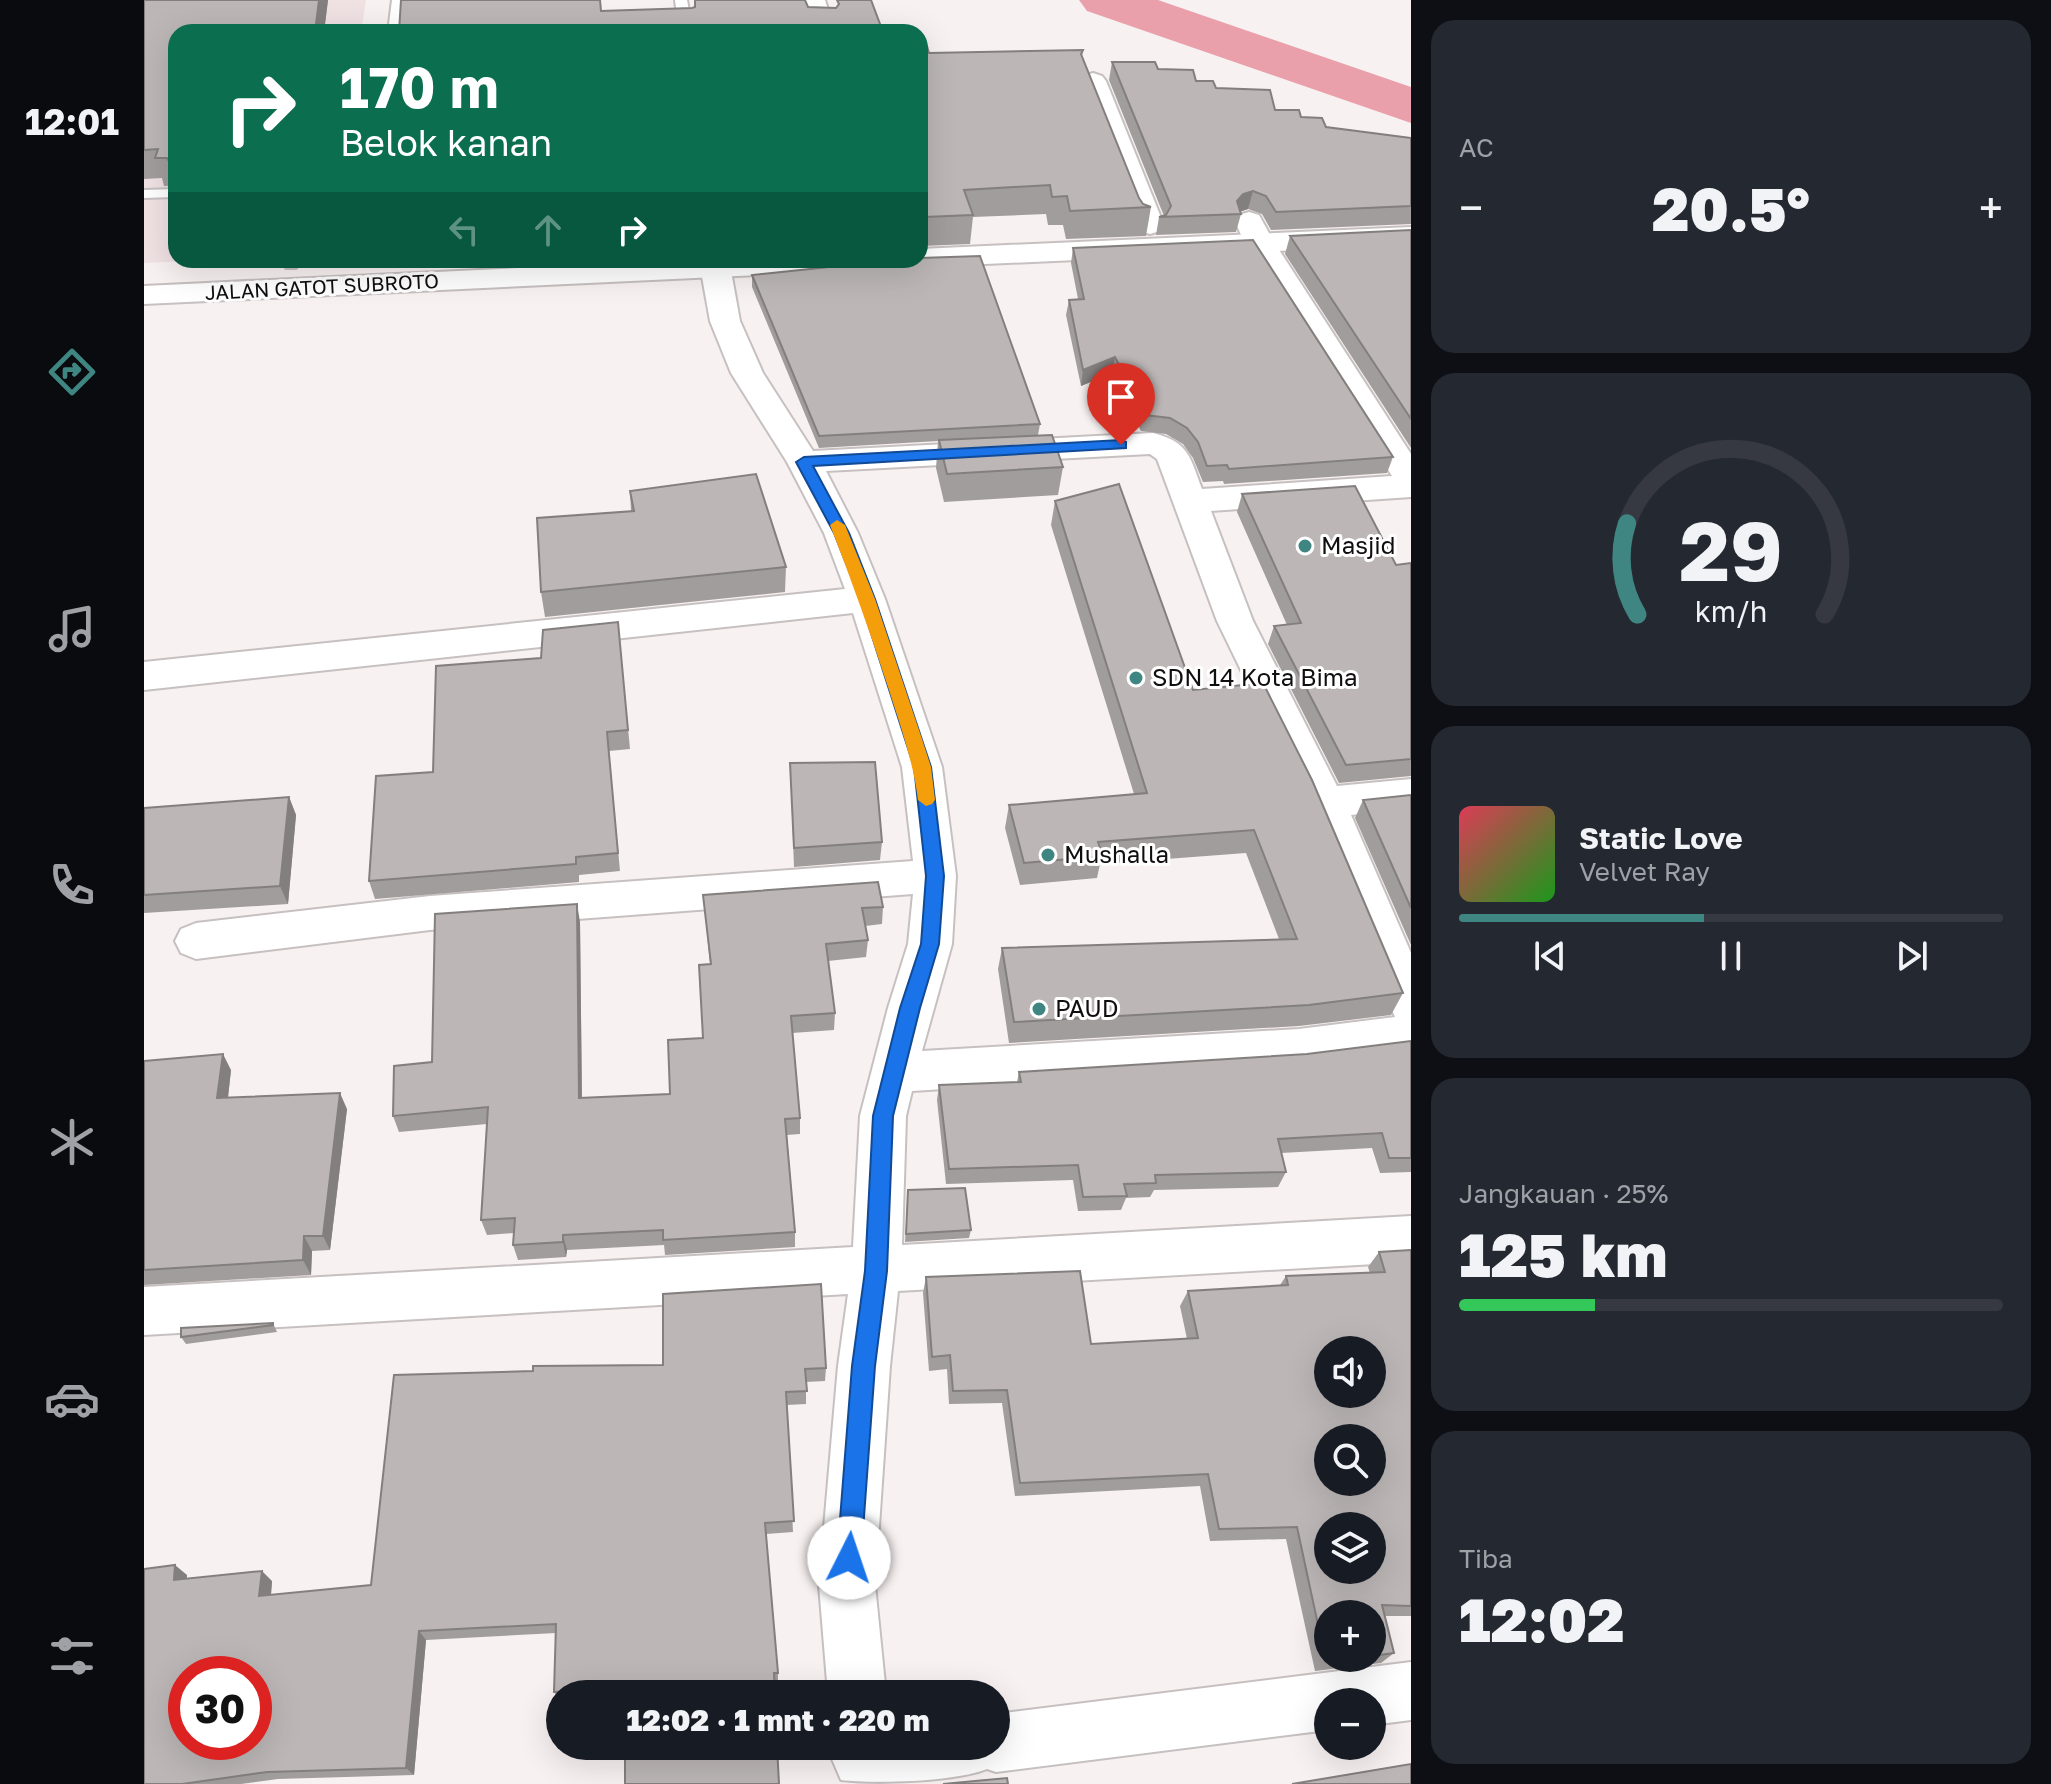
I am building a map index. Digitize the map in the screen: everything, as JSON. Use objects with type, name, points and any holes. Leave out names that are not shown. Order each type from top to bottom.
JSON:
[{"type":"street","points":[[812,0],[820,24]]},
{"type":"street","points":[[1093,81],[1150,225]]},
{"type":"street","points":[[928,257],[1254,232],[1411,215]]},
{"type":"street","points":[[928,234],[1150,225],[1254,232],[1411,236]]},
{"type":"street","points":[[1188,501],[1411,483],[1254,232]]},
{"type":"street","name":"JALAN GATOT SUBROTO","points":[[155,283],[257,268]]},
{"type":"street","name":"JALAN GATOT SUBROTO","points":[[155,283],[596,268]]},
{"type":"street","points":[[715,268],[725,321],[747,373],[804,462],[841,533],[867,599],[922,767],[935,876],[930,944],[883,1116],[876,1271],[864,1366],[847,1585],[856,1680]]},
{"type":"street","points":[[804,462],[1153,443],[1166,448],[1173,456],[1235,621],[1325,802],[1411,1004]]},
{"type":"street","points":[[144,676],[867,599]]},
{"type":"street","points":[[1325,802],[1411,794]]},
{"type":"street","points":[[196,941],[430,913],[935,876]]},
{"type":"street","points":[[893,1072],[1299,1048],[1411,1034]]},
{"type":"street","points":[[144,1311],[1411,1239]]},
{"type":"street","points":[[1010,1741],[1411,1691]]},
{"type":"lane","points":[[396,24],[398,0]]},
{"type":"lane","points":[[681,0],[685,24]]},
{"type":"lane","points":[[144,194],[168,193]]},
{"type":"shaded area","points":[[144,0],[366,0],[362,24],[168,24],[168,262],[144,263]]},
{"type":"building","points":[[144,0],[319,0],[316,24],[168,24],[168,160],[155,158],[158,149],[144,150]]},
{"type":"building","points":[[401,0],[600,0],[601,11],[692,8],[695,7],[695,0],[805,0],[808,7],[836,8],[839,4],[837,0],[871,0],[880,24],[400,24]]},
{"type":"building","points":[[928,50],[929,53],[1083,50],[1081,54],[1139,198],[1151,207],[1070,211],[1067,196],[1052,197],[1050,185],[964,190],[973,215],[928,217]]},
{"type":"building","points":[[1112,62],[1155,62],[1158,69],[1193,70],[1196,81],[1213,81],[1216,88],[1270,90],[1275,110],[1299,110],[1301,117],[1322,118],[1326,127],[1411,138],[1411,206],[1276,212],[1266,196],[1253,191],[1243,194],[1237,201],[1241,214],[1159,217],[1166,215],[1171,206]]},
{"type":"building","points":[[1411,230],[1411,419],[1290,236]]},
{"type":"building","points":[[1253,240],[1393,457],[1229,469],[1227,465],[1207,466],[1198,442],[1187,428],[1170,418],[1145,415],[1115,357],[1083,370],[1069,300],[1084,299],[1073,248]]},
{"type":"building","points":[[980,256],[1040,424],[819,436],[752,275],[819,268],[928,268],[928,258]]},
{"type":"building","points":[[1052,435],[1063,467],[947,474],[939,440]]},
{"type":"building","points":[[756,474],[786,567],[541,592],[537,518],[634,511],[630,491]]},
{"type":"building","points":[[1119,484],[1193,690],[1263,683],[1312,780],[1403,993],[1309,1005],[1014,1022],[1002,948],[1297,939],[1254,830],[1098,842],[1103,856],[1024,863],[1009,805],[1147,793],[1055,501]]},
{"type":"building","points":[[1355,486],[1396,565],[1411,563],[1411,759],[1346,765],[1274,626],[1301,623],[1242,494]]},
{"type":"building","points":[[618,622],[628,730],[607,732],[618,853],[576,857],[576,864],[369,881],[376,776],[433,772],[436,666],[541,658],[543,630]]},
{"type":"building","points":[[875,762],[882,842],[794,848],[790,763]]},
{"type":"building","points":[[1411,795],[1411,908],[1363,800]]},
{"type":"building","points":[[289,797],[280,886],[144,895],[144,808]]},
{"type":"building","points":[[878,882],[883,907],[862,908],[868,940],[826,944],[835,1013],[791,1016],[800,1118],[785,1119],[795,1232],[663,1240],[663,1230],[563,1235],[563,1242],[513,1245],[515,1218],[481,1220],[488,1107],[393,1116],[394,1066],[432,1062],[435,914],[577,904],[579,1098],[670,1094],[668,1040],[703,1038],[699,965],[711,964],[703,895]]},
{"type":"building","points":[[1411,1041],[1411,1158],[1389,1158],[1382,1133],[1278,1139],[1286,1172],[1155,1175],[1156,1183],[1124,1184],[1127,1196],[1083,1197],[1078,1165],[949,1169],[939,1085],[1021,1082],[1019,1072],[1307,1054]]},
{"type":"building","points":[[223,1054],[217,1098],[340,1093],[323,1236],[304,1236],[303,1260],[144,1270],[144,1061]]},
{"type":"building","points":[[965,1188],[971,1230],[906,1234],[908,1190]]},
{"type":"building","points":[[1411,1250],[1411,1606],[1386,1605],[1386,1600],[1314,1600],[1314,1606],[1297,1527],[1219,1529],[1208,1474],[1020,1483],[1007,1390],[953,1391],[950,1355],[932,1357],[926,1277],[1080,1271],[1091,1344],[1198,1338],[1188,1291],[1288,1285],[1286,1276],[1385,1272],[1379,1252]]},
{"type":"building","points":[[821,1284],[826,1368],[805,1369],[807,1391],[786,1392],[794,1521],[765,1523],[778,1673],[774,1673],[774,1680],[554,1680],[556,1624],[419,1631],[406,1768],[267,1772],[182,1784],[144,1784],[144,1569],[175,1565],[174,1580],[262,1571],[259,1596],[371,1585],[394,1375],[533,1371],[533,1366],[663,1365],[663,1294]]},
{"type":"building","points":[[273,1325],[181,1337],[181,1328]]},
{"type":"building","points":[[1386,1621],[1394,1653],[1386,1654]]},
{"type":"building","points":[[625,1760],[778,1760],[779,1784],[625,1784]]},
{"type":"building","points":[[1411,1764],[1411,1784],[1292,1784]]},
{"type":"building","points":[[1007,1778],[1008,1784],[943,1784]]},
{"type":"waterway","points":[[1106,0],[1411,106]]},
{"type":"slow traffic","points":[[837,525],[867,599],[913,739],[922,767],[926,800]]},
{"type":"place","name":"Masjid","points":[[1305,546]]},
{"type":"place","name":"SDN 14 Kota Bima","points":[[1136,678]]},
{"type":"place","name":"Mushalla","points":[[1048,855]]},
{"type":"place","name":"PAUD","points":[[1039,1009]]},
{"type":"route","points":[[849,1558],[864,1366],[876,1271],[883,1116],[910,1008],[930,944],[935,876],[922,767],[867,599],[841,533],[804,462],[1121,445]]}]
